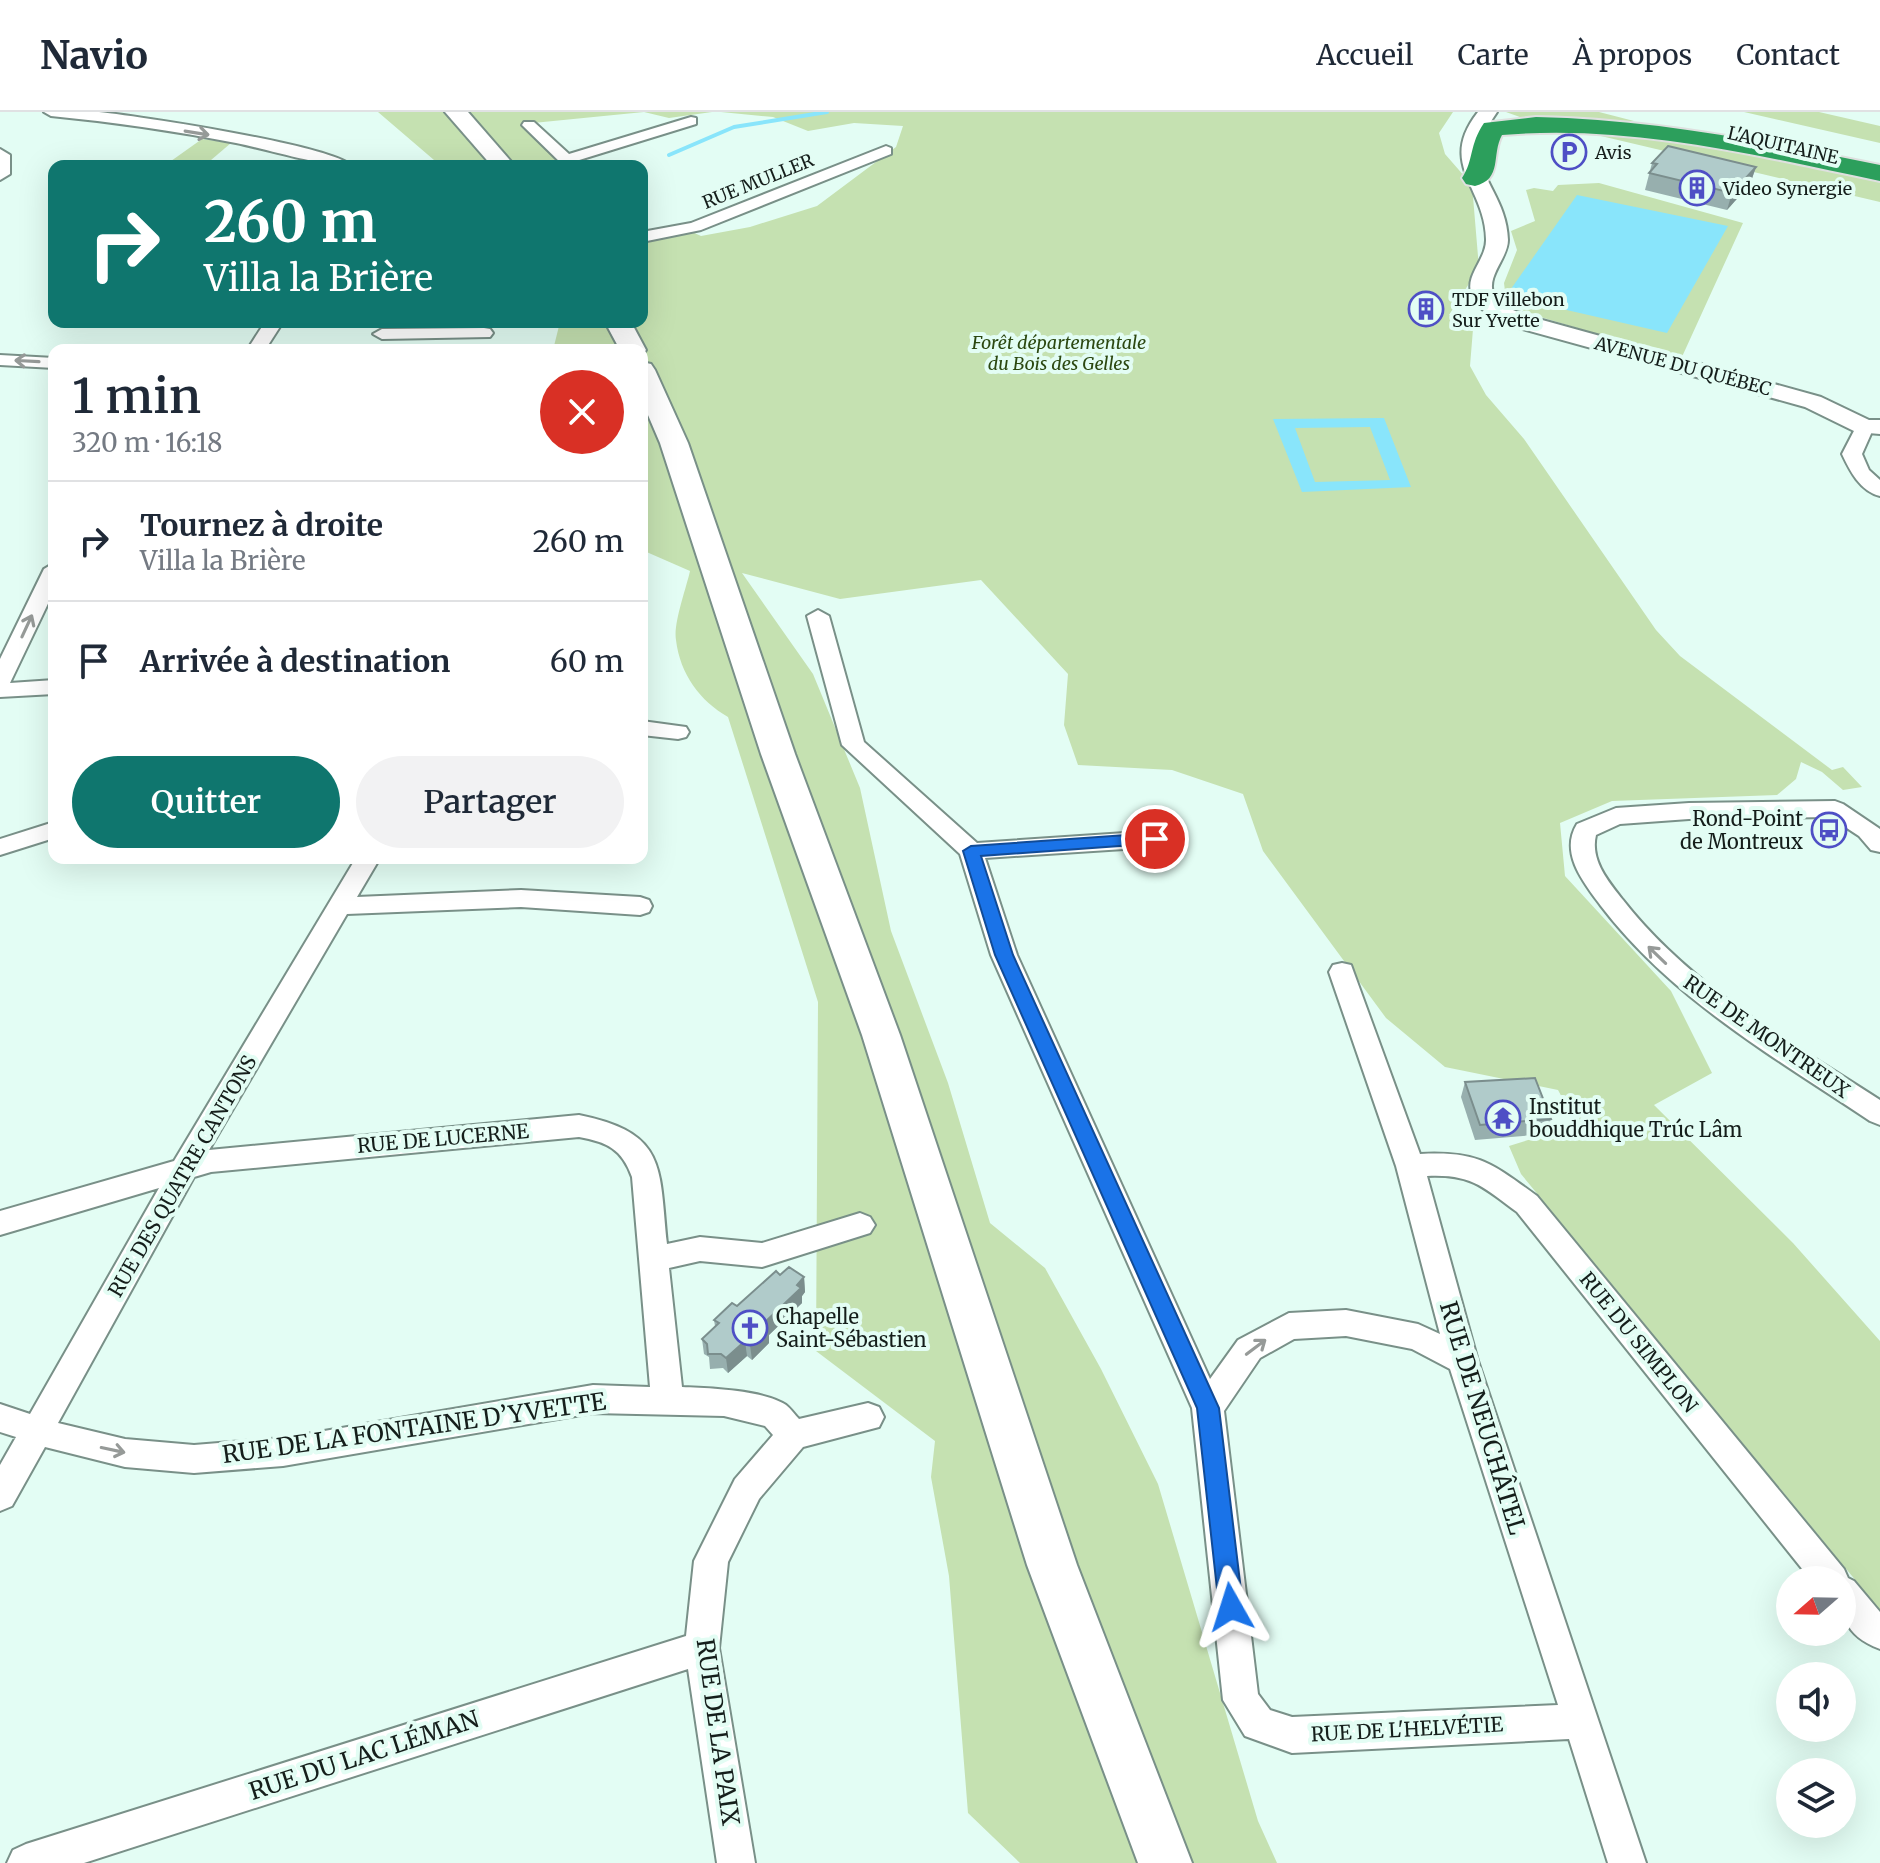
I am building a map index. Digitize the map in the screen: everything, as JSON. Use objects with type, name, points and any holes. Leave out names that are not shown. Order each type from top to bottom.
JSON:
[{"type":"highway","points":[[1496,112],[1525,124]]},
{"type":"highway","name":"L'AQUITAINE","points":[[1640,112],[1880,167]]},
{"type":"highway","name":"L'AQUITAINE","points":[[1691,112],[1880,154]]},
{"type":"highway","points":[[1474,176],[1482,172],[1484,144],[1493,128],[1577,123],[1650,129],[1880,173]]},
{"type":"highway","points":[[1778,127],[1840,145]]},
{"type":"main road","points":[[456,112],[499,160]]},
{"type":"main road","points":[[648,384],[674,443],[778,754],[881,1035],[1052,1565],[1165,1863]]},
{"type":"street","points":[[51,112],[120,120],[276,147],[329,160]]},
{"type":"street","points":[[1473,112],[1464,128],[1461,148],[1467,169],[1474,176]]},
{"type":"street","points":[[1474,176],[1469,154],[1475,129],[1488,112]]},
{"type":"street","points":[[576,160],[691,121]]},
{"type":"street","points":[[529,125],[568,160]]},
{"type":"street","name":"RUE MULLER","points":[[648,236],[695,227],[886,151]]},
{"type":"street","points":[[0,155],[0,174]]},
{"type":"street","name":"AVENUE DU QUÉBEC","points":[[1474,176],[1497,235],[1497,250],[1482,279],[1481,290],[1488,302],[1502,314],[1813,402],[1872,427]]},
{"type":"street","points":[[382,334],[441,342],[484,333]]},
{"type":"street","points":[[0,360],[48,363]]},
{"type":"street","points":[[1872,427],[1852,454],[1861,473],[1880,490]]},
{"type":"street","points":[[0,681],[48,581]]},
{"type":"street","name":"RUE DE L'HELVÉTIE","points":[[818,616],[853,745],[937,817],[971,851],[1004,955],[1208,1408],[1241,1700],[1258,1724],[1292,1735],[1580,1721]]},
{"type":"street","points":[[0,690],[48,687]]},
{"type":"street","points":[[648,729],[678,732]]},
{"type":"street","name":"RUE DE MONTREUX","points":[[1880,844],[1867,830],[1835,809],[1689,811],[1616,816],[1585,830],[1580,841],[1585,863],[1616,909],[1672,970],[1765,1039],[1880,1114]]},
{"type":"street","points":[[0,847],[48,832]]},
{"type":"street","points":[[971,851],[1155,839]]},
{"type":"street","name":"RUE DES QUATRE CANTONS","points":[[0,1496],[185,1167],[364,864]]},
{"type":"street","points":[[340,905],[406,906],[538,897],[640,906]]},
{"type":"street","name":"RUE DE NEUCHÂTEL","points":[[1342,972],[1410,1166],[1463,1361],[1627,1863]]},
{"type":"street","name":"RUE DE LUCERNE","points":[[0,1223],[211,1161],[579,1126],[612,1132],[637,1150],[646,1177],[667,1399]]},
{"type":"street","name":"RUE DU SIMPLON","points":[[1410,1166],[1446,1164],[1480,1170],[1527,1204],[1821,1566]]},
{"type":"street","points":[[654,1259],[700,1249],[762,1255],[860,1225]]},
{"type":"street","points":[[1208,1408],[1249,1349],[1289,1326],[1346,1323],[1418,1337],[1463,1361]]},
{"type":"street","name":"RUE DE LA FONTAINE D’YVETTE","points":[[0,1418],[37,1431],[125,1453],[194,1459],[283,1452],[593,1399],[724,1402],[775,1415],[793,1435]]},
{"type":"street","points":[[793,1435],[868,1417]]},
{"type":"street","name":"RUE DE LA PAIX","points":[[736,1863],[702,1648],[711,1561],[747,1489],[793,1435]]},
{"type":"street","points":[[1856,1608],[1876,1632]]},
{"type":"street","name":"RUE DU LAC LÉMAN","points":[[26,1863],[702,1648]]},
{"type":"green space","points":[[378,112],[644,112],[523,124],[560,160],[434,160]]},
{"type":"green space","points":[[644,112],[712,112],[669,118]]},
{"type":"green space","name":"Forêt départementale du Bois des Gelles","points":[[721,112],[1453,112],[1439,133],[1445,154],[1472,185],[1479,268],[1449,315],[1479,315],[1473,329],[1470,366],[1486,395],[1524,439],[1656,630],[1680,656],[1832,770],[1843,767],[1862,787],[1843,790],[1822,772],[1801,762],[1796,779],[1777,795],[1612,801],[1560,823],[1565,876],[1671,991],[1712,1073],[1654,1105],[1793,1243],[1880,1341],[1880,1610],[1856,1581],[1856,1566],[1844,1566],[1521,1174],[1509,1146],[1577,1125],[1558,1090],[1445,1067],[1386,1018],[1263,851],[1243,794],[1172,770],[1078,765],[1064,725],[1068,674],[981,580],[840,599],[742,573],[813,674],[860,788],[891,931],[948,1083],[990,1223],[1045,1268],[1101,1369],[1158,1484],[1258,1821],[1277,1863],[1020,1863],[968,1813],[949,1576],[931,1477],[935,1441],[816,1351],[818,1002],[728,717],[700,695],[687,675],[678,652],[676,625],[690,571],[648,553],[648,344],[554,344],[558,328],[648,328],[648,238],[690,231],[701,236],[750,227],[817,206],[896,147],[903,126],[854,123],[808,131],[773,117]]},
{"type":"green space","points":[[1506,112],[1599,112],[1634,121],[1528,120]]},
{"type":"green space","points":[[1744,112],[1819,112],[1880,126],[1880,143]]},
{"type":"green space","points":[[1567,128],[1635,130],[1880,178],[1880,202]]},
{"type":"green space","points":[[202,139],[231,143],[211,160],[172,160]]},
{"type":"green space","points":[[1599,183],[1743,223],[1681,359],[1527,313],[1506,299],[1504,283],[1517,250],[1511,231],[1535,221],[1526,190],[1553,191],[1558,185]]},
{"type":"water","points":[[1577,195],[1728,226],[1667,333],[1506,296]]},
{"type":"water","points":[[1384,418],[1411,487],[1302,492],[1273,419]],"holes":[[[1370,427],[1390,480],[1315,482],[1295,428]]]},
{"type":"building","points":[[1668,146],[1756,167],[1732,193],[1649,173],[1657,164],[1652,163]]},
{"type":"building","points":[[1535,1078],[1551,1119],[1480,1125],[1465,1082]]},
{"type":"building","points":[[789,1267],[804,1277],[797,1285],[801,1288],[763,1324],[768,1329],[750,1345],[745,1341],[726,1358],[721,1354],[708,1354],[707,1344],[702,1339],[719,1323],[714,1320],[732,1303],[737,1306],[776,1271],[780,1275]]},
{"type":"waterway","points":[[669,155],[734,127],[827,112]]},
{"type":"place","name":"Avis","points":[[1569,152]]},
{"type":"place","name":"Video Synergie","points":[[1697,188]]},
{"type":"place","name":"TDF Villebon Sur Yvette","points":[[1426,309]]},
{"type":"place","name":"Rond-Point de Montreux","points":[[1829,830]]},
{"type":"place","name":"Institut bouddhique Trúc Lâm","points":[[1503,1118]]},
{"type":"place","name":"Chapelle Saint-Sébastien","points":[[750,1328]]},
{"type":"route","points":[[1155,839],[971,851],[1004,955],[1208,1408],[1231,1607]]}]
